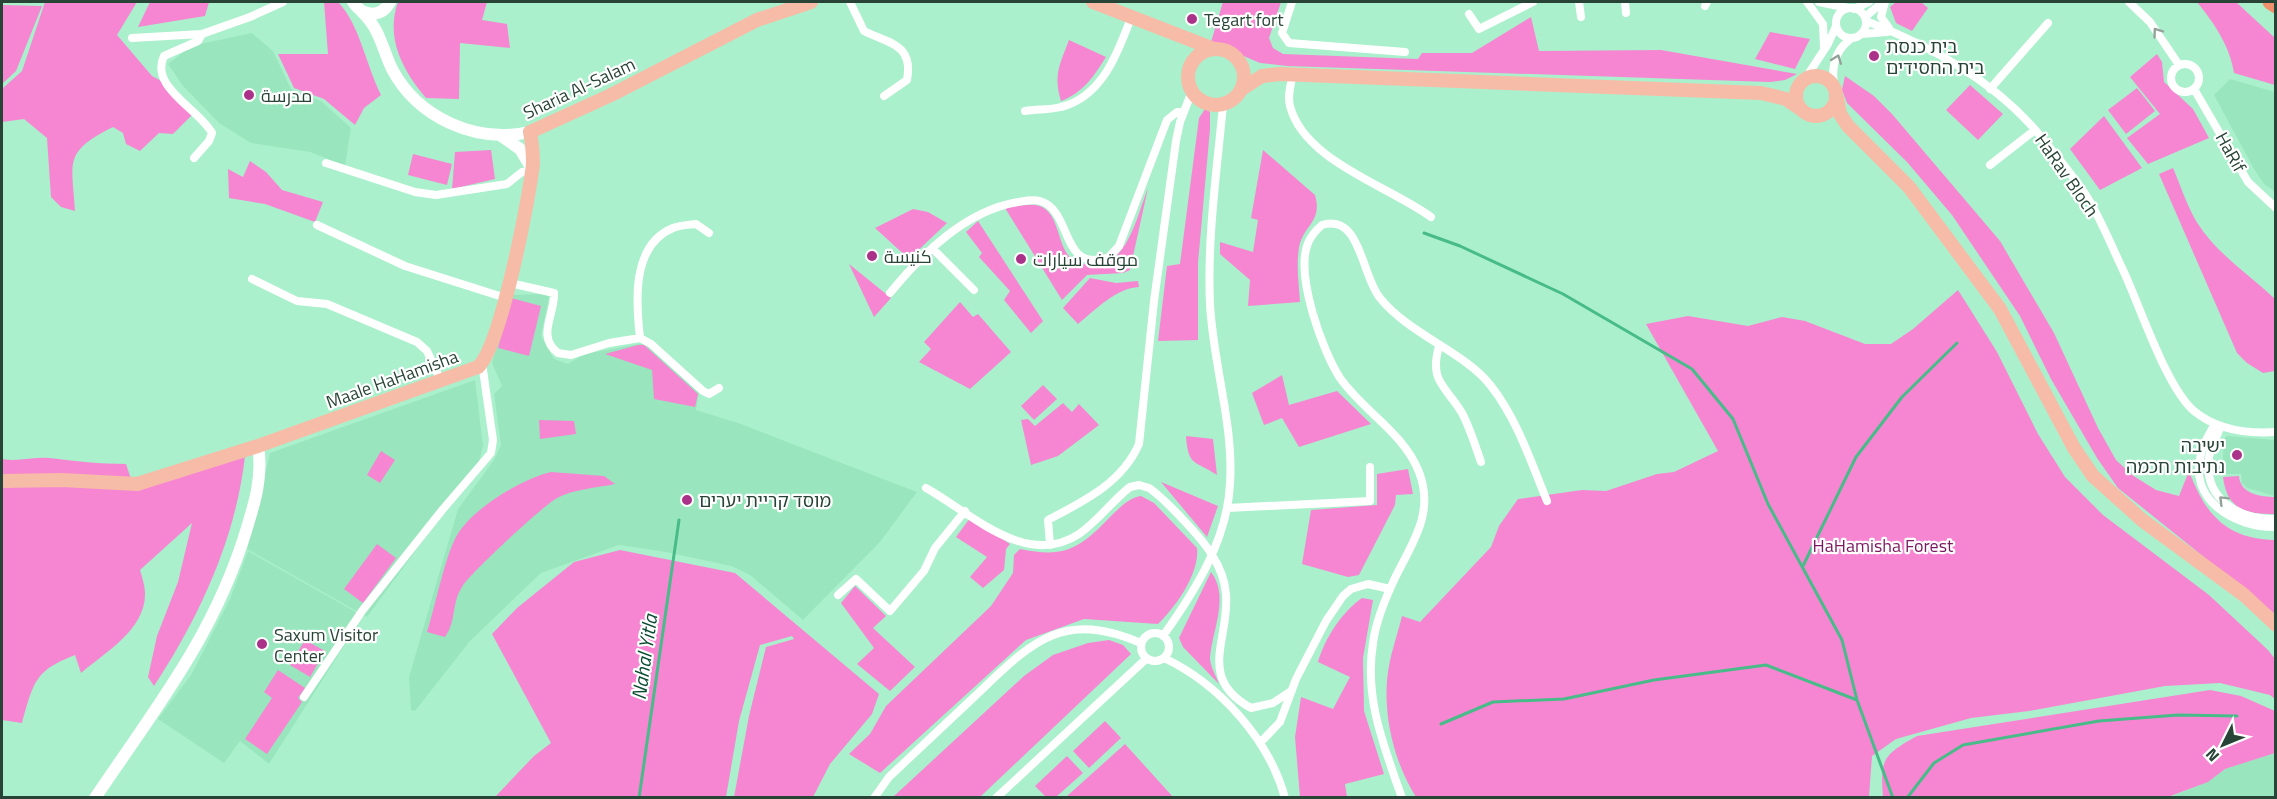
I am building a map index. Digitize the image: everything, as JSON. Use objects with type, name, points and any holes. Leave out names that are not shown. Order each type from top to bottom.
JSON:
[{"type":"highway","points":[[2270,2],[2276,6]]},
{"type":"main road","name":"Sharia Al-Salam","points":[[353,2],[378,30],[403,86],[423,107],[461,127],[499,135],[530,132],[618,92],[757,20],[811,2]]},
{"type":"main road","points":[[1093,2],[1116,5],[1132,15],[1196,43],[1223,50],[1257,70],[1286,74],[1779,96],[1811,116],[1829,118],[1855,133]]},
{"type":"main road","name":"Sharia Al-Salam","points":[[385,49],[389,5]]},
{"type":"main road","points":[[362,12],[376,14],[389,5]]},
{"type":"main road","points":[[1163,28],[1177,37],[1186,47],[1190,67]]},
{"type":"main road","points":[[1215,49],[1200,54],[1190,67],[1188,75],[1192,91],[1205,103],[1223,105],[1231,102],[1242,90],[1262,76],[1286,74]]},
{"type":"main road","points":[[1237,57],[1244,73],[1242,90]]},
{"type":"main road","points":[[1750,93],[1777,90],[1817,75],[1835,92],[1843,119],[1909,187],[1987,291],[2011,327],[2074,448],[2093,476],[2142,520],[2244,596],[2276,625]]},
{"type":"main road","points":[[1799,108],[1796,94],[1803,80]]},
{"type":"main road","points":[[1818,117],[1833,109],[1835,92]]},
{"type":"main road","name":"Maale HaHamisha","points":[[2,482],[62,480],[137,484],[258,446],[441,381],[482,363],[491,348],[510,283],[532,170],[530,132]]},
{"type":"main road","points":[[499,135],[520,149],[532,170]]},
{"type":"main road","points":[[95,798],[186,666],[214,614],[242,543],[257,494],[260,469],[258,446]]},
{"type":"street","points":[[132,38],[202,34],[242,21],[284,2]]},
{"type":"street","points":[[850,2],[864,31],[892,41],[899,46],[906,59],[907,80],[884,96]]},
{"type":"street","points":[[1292,2],[1282,33],[1289,43],[1406,52]]},
{"type":"street","points":[[1469,15],[1479,29],[1533,2]]},
{"type":"street","points":[[1579,2],[1581,16]]},
{"type":"street","points":[[1625,2],[1626,13]]},
{"type":"street","points":[[1808,2],[1822,24],[1824,51]]},
{"type":"street","points":[[1837,16],[1869,2]]},
{"type":"street","points":[[1835,92],[1833,68],[1837,54],[1852,38],[1861,34],[1866,19],[1884,2]]},
{"type":"street","points":[[1884,2],[1881,16],[1896,32]]},
{"type":"street","points":[[2129,2],[2150,22],[2180,65]]},
{"type":"street","points":[[1823,3],[1852,9],[1866,19]]},
{"type":"street","points":[[1823,3],[1837,16]]},
{"type":"street","points":[[1025,111],[1061,107],[1075,102],[1090,90],[1111,66],[1132,15]]},
{"type":"street","points":[[1803,80],[1824,51],[1836,26],[1837,16]]},
{"type":"street","name":"HaRav Bloch","points":[[1866,19],[1949,60],[1990,89],[2035,130],[2089,200],[2123,269],[2172,383],[2193,410],[2218,425],[2233,430],[2276,432]]},
{"type":"street","points":[[1990,89],[2048,24]]},
{"type":"street","points":[[1836,26],[1841,35],[1852,38]]},
{"type":"street","name":"HaRav Bloch","points":[[1861,34],[1876,31],[1896,32]]},
{"type":"street","points":[[194,158],[209,141],[212,133],[170,88],[160,72],[160,66],[164,56],[194,44],[202,34]]},
{"type":"street","points":[[2180,65],[2190,65],[2197,71],[2199,81],[2194,88],[2181,91],[2174,85],[2173,72],[2180,65]]},
{"type":"street","points":[[1286,74],[1289,105],[1294,119],[1306,136],[1334,159],[1431,217]]},
{"type":"street","name":"HaRif","points":[[2194,88],[2248,182],[2276,208]]},
{"type":"street","points":[[1050,545],[1048,520],[1101,490],[1129,463],[1138,444],[1176,141],[1183,112],[1192,91]]},
{"type":"street","points":[[1163,636],[1193,592],[1212,554],[1227,508],[1230,461],[1210,303],[1210,261],[1223,105]]},
{"type":"street","points":[[890,293],[932,248],[987,210],[1007,204],[1040,201],[1056,213],[1075,252],[1087,259],[1109,257],[1119,246],[1167,120],[1177,112],[1183,112]]},
{"type":"street","points":[[1990,165],[2035,130]]},
{"type":"street","points":[[326,163],[415,192],[436,195],[507,184],[522,172],[532,170]]},
{"type":"street","points":[[1401,798],[1382,744],[1370,682],[1373,641],[1390,589],[1420,530],[1425,510],[1424,486],[1410,455],[1350,390],[1333,365],[1326,349],[1312,311],[1305,273],[1308,243],[1315,231],[1331,223],[1346,228],[1354,236],[1369,282],[1379,297],[1404,322],[1490,385],[1523,440],[1547,501]]},
{"type":"street","points":[[640,338],[637,280],[652,247],[666,232],[680,225],[696,224],[709,232]]},
{"type":"street","points":[[317,225],[405,267],[506,298]]},
{"type":"street","points":[[932,248],[974,290]]},
{"type":"street","points":[[252,279],[297,301],[327,304],[417,342],[427,351],[441,381]]},
{"type":"street","points":[[510,283],[554,293],[546,333],[549,342],[558,353],[571,355],[640,338],[651,344],[703,391],[709,394],[719,388]]},
{"type":"street","points":[[1439,346],[1434,366],[1438,381],[1464,417],[1481,462]]},
{"type":"street","points":[[304,697],[362,611],[491,453],[493,440],[482,363]]},
{"type":"street","points":[[2218,425],[2209,456],[2209,474],[2216,494],[2244,515],[2276,519]]},
{"type":"street","points":[[2218,425],[2200,454],[2200,475],[2209,499],[2229,518],[2241,524],[2276,527]]},
{"type":"street","points":[[1227,508],[1370,501],[1370,467]]},
{"type":"street","points":[[926,488],[1016,542],[1050,545],[1077,535],[1125,491],[1139,485],[1157,494],[1212,554],[1226,593],[1224,628],[1217,655],[1222,676],[1230,691],[1251,708],[1273,703],[1292,691]]},
{"type":"street","points":[[838,595],[856,579],[890,610],[924,571],[935,548],[965,511]]},
{"type":"street","points":[[1260,743],[1280,722],[1292,691],[1326,621],[1343,596],[1352,589],[1368,584],[1390,589]]},
{"type":"street","points":[[874,798],[889,777],[1016,658],[1043,638],[1071,630],[1100,629],[1114,631],[1142,643]]},
{"type":"street","points":[[1151,634],[1163,636],[1169,646],[1164,658],[1156,662],[1146,659],[1141,651],[1142,643],[1151,634]]},
{"type":"street","points":[[1164,658],[1200,679],[1221,698],[1260,743],[1271,760],[1285,798]]},
{"type":"street","points":[[996,798],[1146,659]]},
{"type":"shaded area","name":"مدرسة","points":[[252,33],[273,51],[291,89],[321,101],[351,128],[345,166],[310,152],[251,143],[219,123],[183,86],[168,64],[191,46]]},
{"type":"shaded area","points":[[2230,79],[2275,92],[2274,191],[2264,184],[2254,169],[2214,95]]},
{"type":"shaded area","name":"מוסד קריית יערים","points":[[547,294],[549,297],[541,336],[554,359],[568,364],[584,354],[644,343],[699,393],[696,410],[738,423],[917,492],[880,542],[803,620],[750,575],[731,566],[666,552],[619,545],[541,573],[470,641],[415,711],[411,710],[409,677],[458,509],[494,460],[501,445],[494,394],[502,386],[492,363],[510,295]]},
{"type":"shaded area","points":[[475,380],[483,446],[478,466],[367,617],[247,549],[270,453]]},
{"type":"shaded area","points":[[2227,436],[2275,440],[2275,496],[2247,488],[2242,483],[2241,474],[2222,474],[2224,439]]},
{"type":"shaded area","points":[[248,551],[363,616],[269,764],[240,741],[224,763],[158,719],[191,675],[230,599]]},
{"type":"shaded area","points":[[2275,753],[2275,797],[2168,798],[2208,782],[2225,769]]},
{"type":"green space","points":[[45,2],[137,2],[117,35],[152,76],[172,87],[196,111],[173,134],[159,133],[140,151],[126,144],[123,133],[113,127],[86,144],[78,151],[74,160],[75,211],[61,207],[51,197],[47,138],[24,119],[2,122],[2,89],[22,71]]},
{"type":"green space","points":[[150,2],[209,2],[205,16],[138,27]]},
{"type":"green space","points":[[324,2],[338,2],[346,11],[381,95],[364,108],[355,125],[324,99],[294,88],[278,54],[328,54]]},
{"type":"green space","points":[[398,2],[487,2],[482,20],[507,24],[510,48],[460,43],[459,99],[426,98],[410,77],[398,53],[394,28]]},
{"type":"green space","points":[[1223,2],[1281,2],[1269,38],[1273,48],[1283,54],[1418,59],[1422,53],[1472,53],[1531,17],[1539,51],[1661,50],[1797,74],[1785,80],[1770,82],[1287,66],[1260,63],[1211,42]]},
{"type":"green space","points":[[1896,2],[1921,2],[1928,8],[1912,31],[1896,23],[1890,7]]},
{"type":"green space","points":[[2197,2],[2236,2],[2275,38],[2275,85],[2234,73],[2229,53],[2220,35]]},
{"type":"green space","points":[[2,5],[42,6],[16,71],[2,84]]},
{"type":"green space","points":[[1770,32],[1810,39],[1795,69],[1755,59]]},
{"type":"green space","points":[[1069,40],[1106,57],[1082,89],[1061,101],[1058,77],[1060,63]]},
{"type":"green space","points":[[2157,54],[2162,62],[2164,82],[2193,109],[2209,138],[2148,164],[2127,138],[2160,114],[2130,77]]},
{"type":"green space","points":[[1845,76],[1874,96],[1892,114],[2000,241],[2054,333],[2098,428],[2116,460],[2132,475],[2156,490],[2179,496],[2189,471],[2202,500],[2220,521],[2243,535],[2275,540],[2275,614],[2118,488],[2097,458],[2051,379],[2020,316],[1952,215],[1907,162],[1847,103],[1842,90]]},
{"type":"green space","points":[[1970,85],[2003,114],[1978,140],[1946,110]]},
{"type":"green space","points":[[2137,88],[2155,111],[2126,134],[2108,110]]},
{"type":"green space","points":[[1205,109],[1210,112],[1210,129],[1198,263],[1198,340],[1158,341],[1167,266],[1180,264],[1199,118]]},
{"type":"green space","points":[[2104,116],[2142,168],[2100,190],[2070,149]]},
{"type":"green space","points":[[491,150],[495,179],[452,189],[455,152]]},
{"type":"green space","points":[[1263,150],[1315,195],[1317,204],[1315,218],[1304,234],[1299,248],[1300,302],[1248,306],[1250,280],[1220,254],[1220,242],[1253,252],[1258,220],[1251,218]]},
{"type":"green space","points":[[413,154],[452,164],[447,185],[408,175]]},
{"type":"green space","points":[[250,161],[266,172],[282,190],[323,202],[315,222],[265,204],[229,198],[228,169],[243,177]]},
{"type":"green space","points":[[2173,168],[2191,211],[2206,235],[2224,255],[2275,299],[2275,371],[2263,373],[2247,363],[2237,353],[2159,174]]},
{"type":"green space","points":[[1148,188],[1130,270],[1123,273],[1087,275],[1062,300],[1005,208],[1029,205],[1042,207],[1055,222],[1065,250],[1070,257],[1086,265],[1101,265],[1112,259],[1128,239]]},
{"type":"green space","points":[[913,209],[928,212],[947,223],[909,259],[875,228]]},
{"type":"green space","points":[[978,221],[1043,321],[1031,333],[1004,300],[1010,291],[979,257],[982,253],[966,232]]},
{"type":"green space","points":[[849,264],[891,298],[874,317]]},
{"type":"green space","points":[[1090,278],[1116,283],[1138,281],[1139,287],[1114,295],[1078,324],[1063,308]]},
{"type":"green space","name":"HaHamisha Forest","points":[[1958,290],[1997,352],[2038,434],[2065,477],[2103,515],[2209,595],[2268,650],[2275,659],[2275,699],[2270,695],[2220,683],[2165,686],[2029,711],[1971,718],[1896,739],[1872,756],[1869,797],[1416,797],[1395,751],[1388,717],[1389,666],[1402,616],[1420,622],[1491,547],[1499,526],[1518,499],[1582,490],[1606,491],[1657,474],[1674,472],[1718,451],[1646,324],[1688,316],[1748,326],[1782,317],[1805,321],[1865,344],[1891,344],[1913,329]]},
{"type":"green space","points":[[511,298],[541,306],[529,356],[498,348]]},
{"type":"green space","points":[[960,302],[973,317],[978,314],[1011,352],[970,389],[919,362],[931,349],[924,342]]},
{"type":"green space","points":[[644,345],[698,394],[695,407],[654,399],[652,370],[605,354]]},
{"type":"green space","points":[[1282,375],[1289,405],[1337,391],[1371,424],[1299,447],[1282,418],[1264,425],[1252,393]]},
{"type":"green space","points":[[1043,385],[1057,399],[1034,420],[1021,406]]},
{"type":"green space","points":[[1063,403],[1072,412],[1079,404],[1099,425],[1058,456],[1031,465],[1021,420],[1028,419],[1035,426]]},
{"type":"green space","points":[[539,420],[574,421],[576,434],[540,439]]},
{"type":"green space","points":[[1186,436],[1213,439],[1217,475],[1194,462],[1189,453]]},
{"type":"green space","points":[[381,451],[395,460],[380,483],[367,475]]},
{"type":"green space","points":[[245,456],[233,517],[213,576],[186,633],[154,686],[148,677],[157,636],[178,582],[192,523],[140,570],[145,590],[144,606],[132,629],[123,639],[81,673],[75,655],[51,667],[43,673],[33,688],[22,723],[2,720],[2,459],[49,458],[126,464],[133,485]]},
{"type":"green space","points":[[1408,469],[1413,494],[1396,495],[1395,505],[1359,575],[1348,577],[1302,564],[1311,510],[1377,505],[1377,474]]},
{"type":"green space","points":[[551,472],[604,476],[615,484],[571,493],[549,503],[507,540],[462,587],[456,600],[449,631],[445,637],[427,632],[447,559],[462,528],[497,497],[525,481]]},
{"type":"green space","points":[[2239,476],[2240,482],[2247,491],[2275,497],[2275,514],[2247,511],[2234,503],[2225,488],[2223,477]]},
{"type":"green space","points":[[1161,482],[1218,506],[1207,537]]},
{"type":"green space","points":[[1141,496],[1154,503],[1197,548],[1195,568],[1185,589],[1179,600],[1158,624],[1084,619],[1026,640],[880,773],[849,754],[870,734],[886,706],[991,606],[1013,573],[1014,555],[1020,549],[1050,552],[1073,548],[1092,534],[1126,502]]},
{"type":"green space","points":[[970,518],[1010,544],[1006,549],[1004,570],[983,588],[970,577],[987,557],[956,537]]},
{"type":"green space","points":[[377,544],[396,558],[363,603],[344,589]]},
{"type":"green space","points":[[620,550],[735,573],[879,694],[872,714],[830,764],[813,797],[734,797],[749,716],[766,647],[794,639],[792,636],[760,645],[739,721],[726,797],[495,797],[534,756],[551,743],[492,634],[517,608],[574,562]]},
{"type":"green space","points":[[1211,572],[1219,592],[1220,603],[1210,658],[1219,684],[1183,647],[1179,638]]},
{"type":"green space","points":[[855,586],[886,616],[873,628],[915,667],[890,691],[857,664],[874,648],[841,603]]},
{"type":"green space","points":[[1362,598],[1373,600],[1363,658],[1364,711],[1384,774],[1345,784],[1347,797],[1300,797],[1295,737],[1301,697],[1333,709],[1350,677],[1318,662],[1335,626]]},
{"type":"green space","points":[[305,640],[325,651],[310,677],[290,665]]},
{"type":"green space","points":[[1109,640],[1123,645],[1131,654],[980,797],[893,797],[1024,676],[1053,655],[1088,643]]},
{"type":"green space","points":[[278,670],[305,688],[298,698],[302,702],[267,754],[245,739],[272,698],[264,692]]},
{"type":"green space","points":[[2210,690],[2241,696],[2275,711],[2275,753],[2225,769],[2208,782],[2168,797],[1883,797],[1882,774],[1886,759],[1897,748],[1917,736]]},
{"type":"green space","points":[[1105,721],[1121,738],[1089,768],[1073,751]]},
{"type":"green space","points":[[1125,744],[1173,797],[1066,797]]},
{"type":"green space","points":[[1067,756],[1083,773],[1056,797],[1046,797],[1035,786]]},
{"type":"waterway","points":[[1424,233],[1460,246],[1563,294],[1692,369],[1733,419],[1768,504],[1842,640],[1857,700],[1893,798]]},
{"type":"waterway","points":[[1803,566],[1856,457],[1902,397],[1957,343]]},
{"type":"waterway","name":"Nahal Yitla","points":[[639,798],[679,520]]},
{"type":"waterway","points":[[1441,724],[1493,702],[1564,699],[1654,680],[1766,665],[1857,700]]},
{"type":"waterway","points":[[1907,798],[1934,763],[1963,745],[2099,721],[2178,715],[2237,716]]},
{"type":"place","name":"Tegart fort","points":[[1192,19]]},
{"type":"place","name":"בית כנסת בית החסידים","points":[[1874,56]]},
{"type":"place","name":"مدرسة","points":[[249,95]]},
{"type":"place","name":"كنيسة","points":[[872,256]]},
{"type":"place","name":"موقف سيارات","points":[[1021,259]]},
{"type":"place","name":"ישיבה נתיבות חכמה","points":[[2237,455]]},
{"type":"place","name":"מוסד קריית יערים","points":[[687,500]]},
{"type":"place","name":"Saxum Visitor Center","points":[[262,644]]}]
